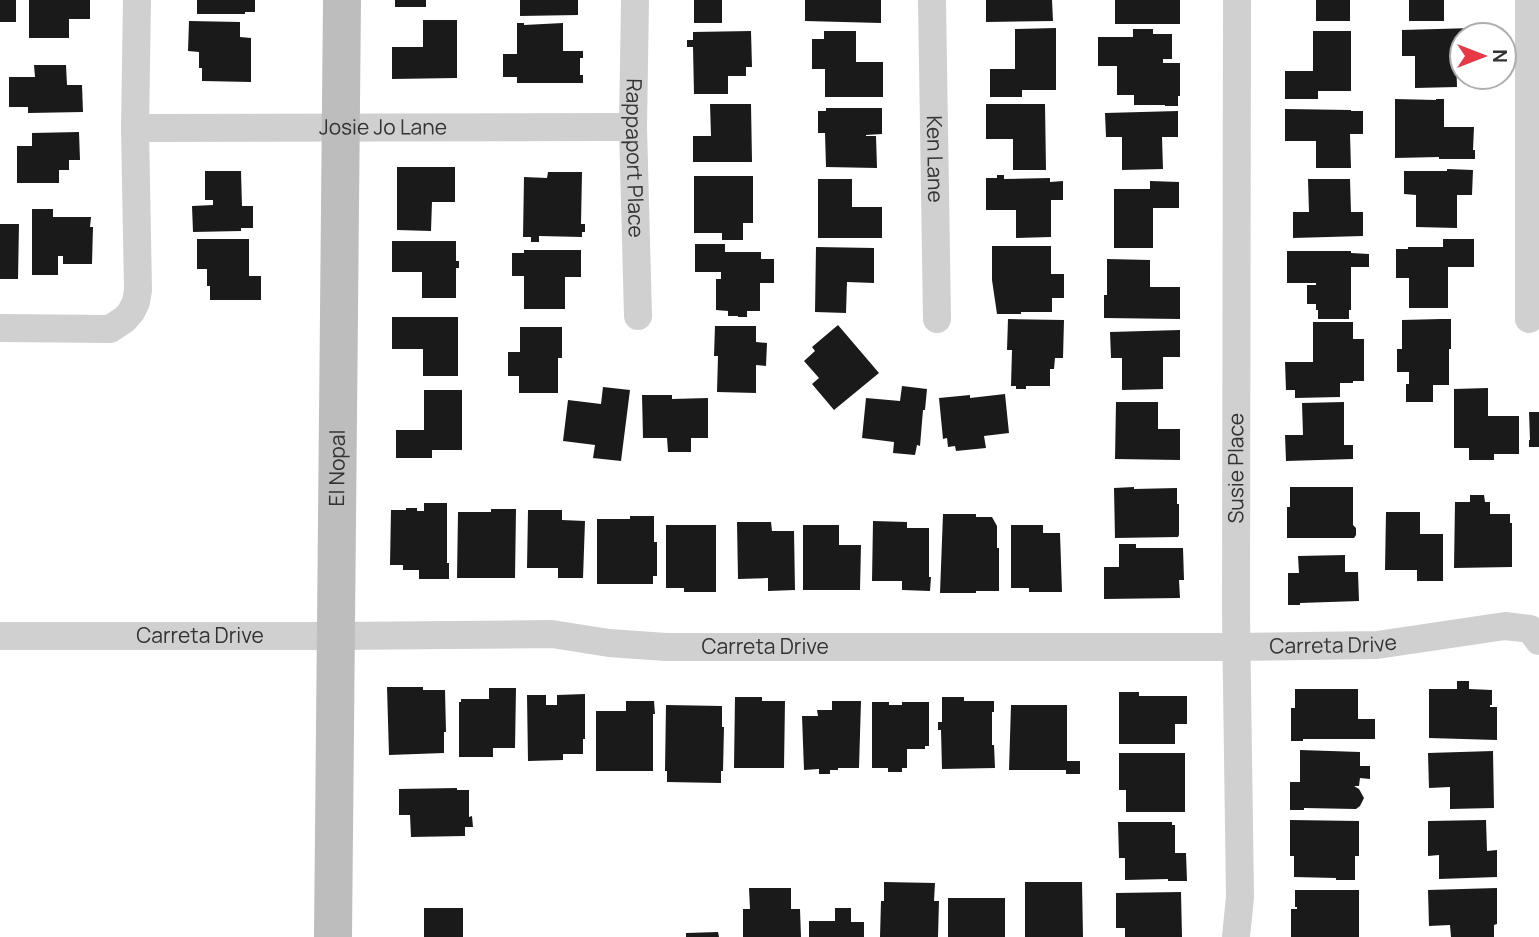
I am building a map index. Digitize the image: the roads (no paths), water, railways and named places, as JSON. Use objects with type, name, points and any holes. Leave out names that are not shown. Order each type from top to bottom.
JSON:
[{"type":"main road","name":"El Nopal","points":[[333,937],[342,0]]},
{"type":"street","points":[[0,328],[110,329],[125,319],[136,302],[135,128],[138,0]]},
{"type":"street","name":"Rappaport Place","points":[[635,0],[633,127],[638,316]]},
{"type":"street","name":"Ken Lane","points":[[932,0],[937,319]]},
{"type":"street","name":"Susie Place","points":[[1236,937],[1240,897],[1237,647],[1237,0]]},
{"type":"street","points":[[1529,0],[1529,319]]},
{"type":"street","name":"Josie Jo Lane","points":[[135,128],[633,127]]},
{"type":"street","name":"Carreta Drive","points":[[0,636],[552,634],[609,643],[666,647],[1237,647],[1377,645],[1505,626],[1534,635]]}]
